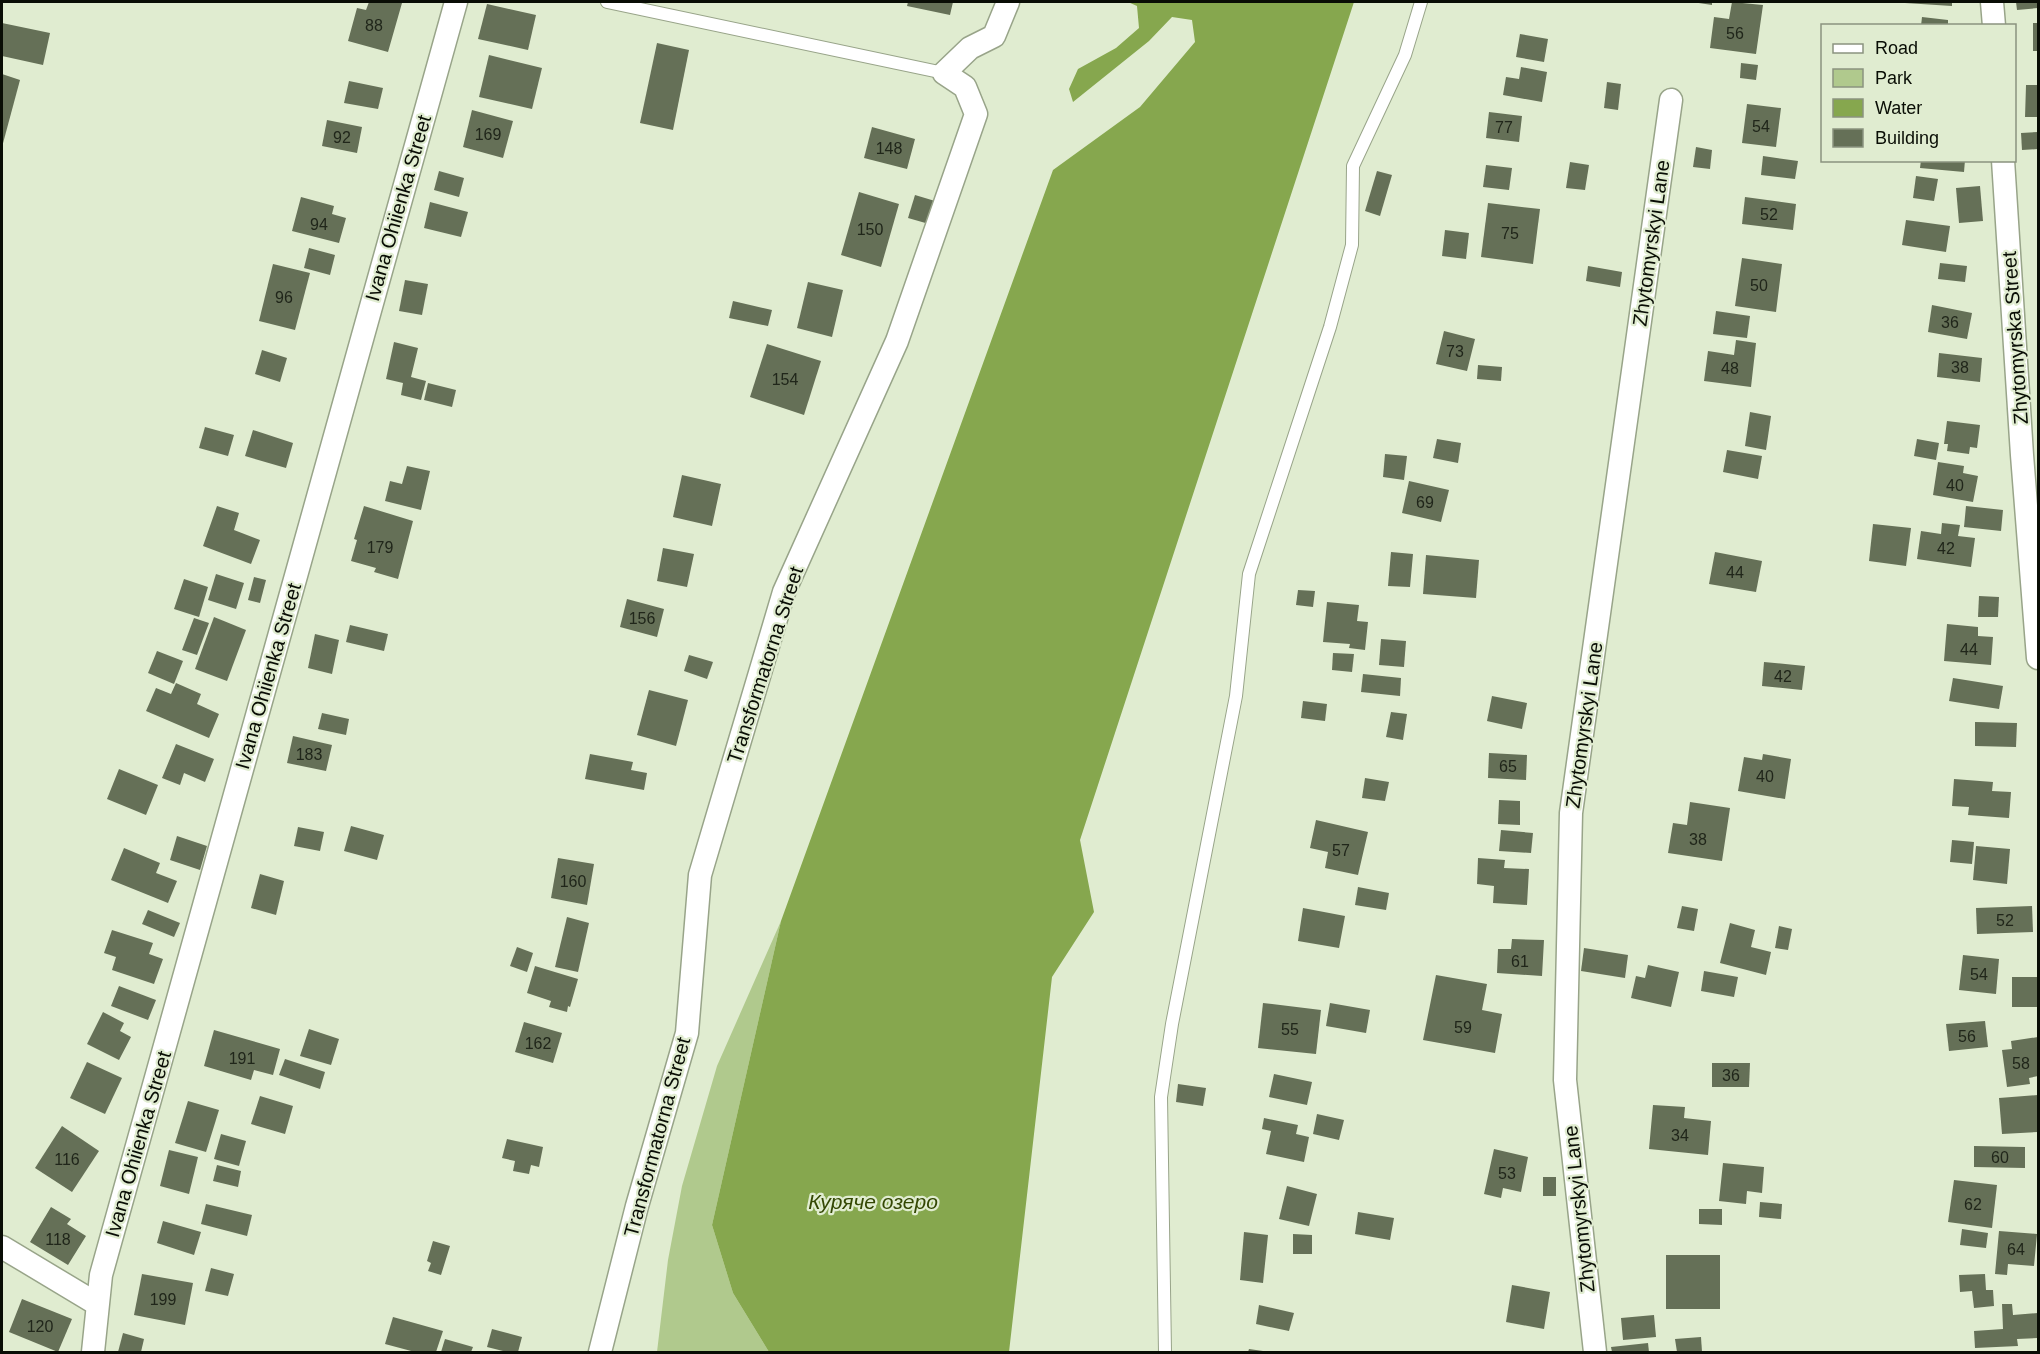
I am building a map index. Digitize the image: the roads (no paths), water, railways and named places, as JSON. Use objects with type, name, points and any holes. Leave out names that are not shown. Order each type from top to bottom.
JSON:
[{"type":"street","name":"Ivana Ohiienka Street","points":[[93,1353],[101,1275],[107,1252],[456,2]]},
{"type":"street","points":[[944,73],[970,48],[994,36],[1008,2]]},
{"type":"street","points":[[1992,2],[1994,24]]},
{"type":"street","name":"Transformatorna Street","points":[[600,1353],[637,1206],[687,1033],[700,875],[784,591],[897,340],[976,114],[965,87],[944,73]]},
{"type":"street","name":"Zhytomyrskyi Lane","points":[[1595,1353],[1565,1080],[1571,813],[1671,100]]},
{"type":"street","name":"Zhytomyrska Street","points":[[2003,162],[2038,658]]},
{"type":"street","points":[[2,1247],[97,1304]]},
{"type":"lane","points":[[607,2],[944,73]]},
{"type":"lane","points":[[1165,1353],[1161,1097],[1172,1024],[1236,696],[1249,574],[1330,327],[1352,245],[1353,166],[1405,55],[1421,2]]},
{"type":"water","name":"Куряче озеро","points":[[1128,2],[1354,2],[1080,840],[1094,912],[1052,977],[1009,1352],[769,1352],[733,1293],[712,1225],[781,921],[1053,170],[1140,107],[1195,42],[1192,20],[1172,17],[1149,41],[1073,102],[1069,89],[1078,69],[1116,48],[1139,28],[1137,6]]}]
